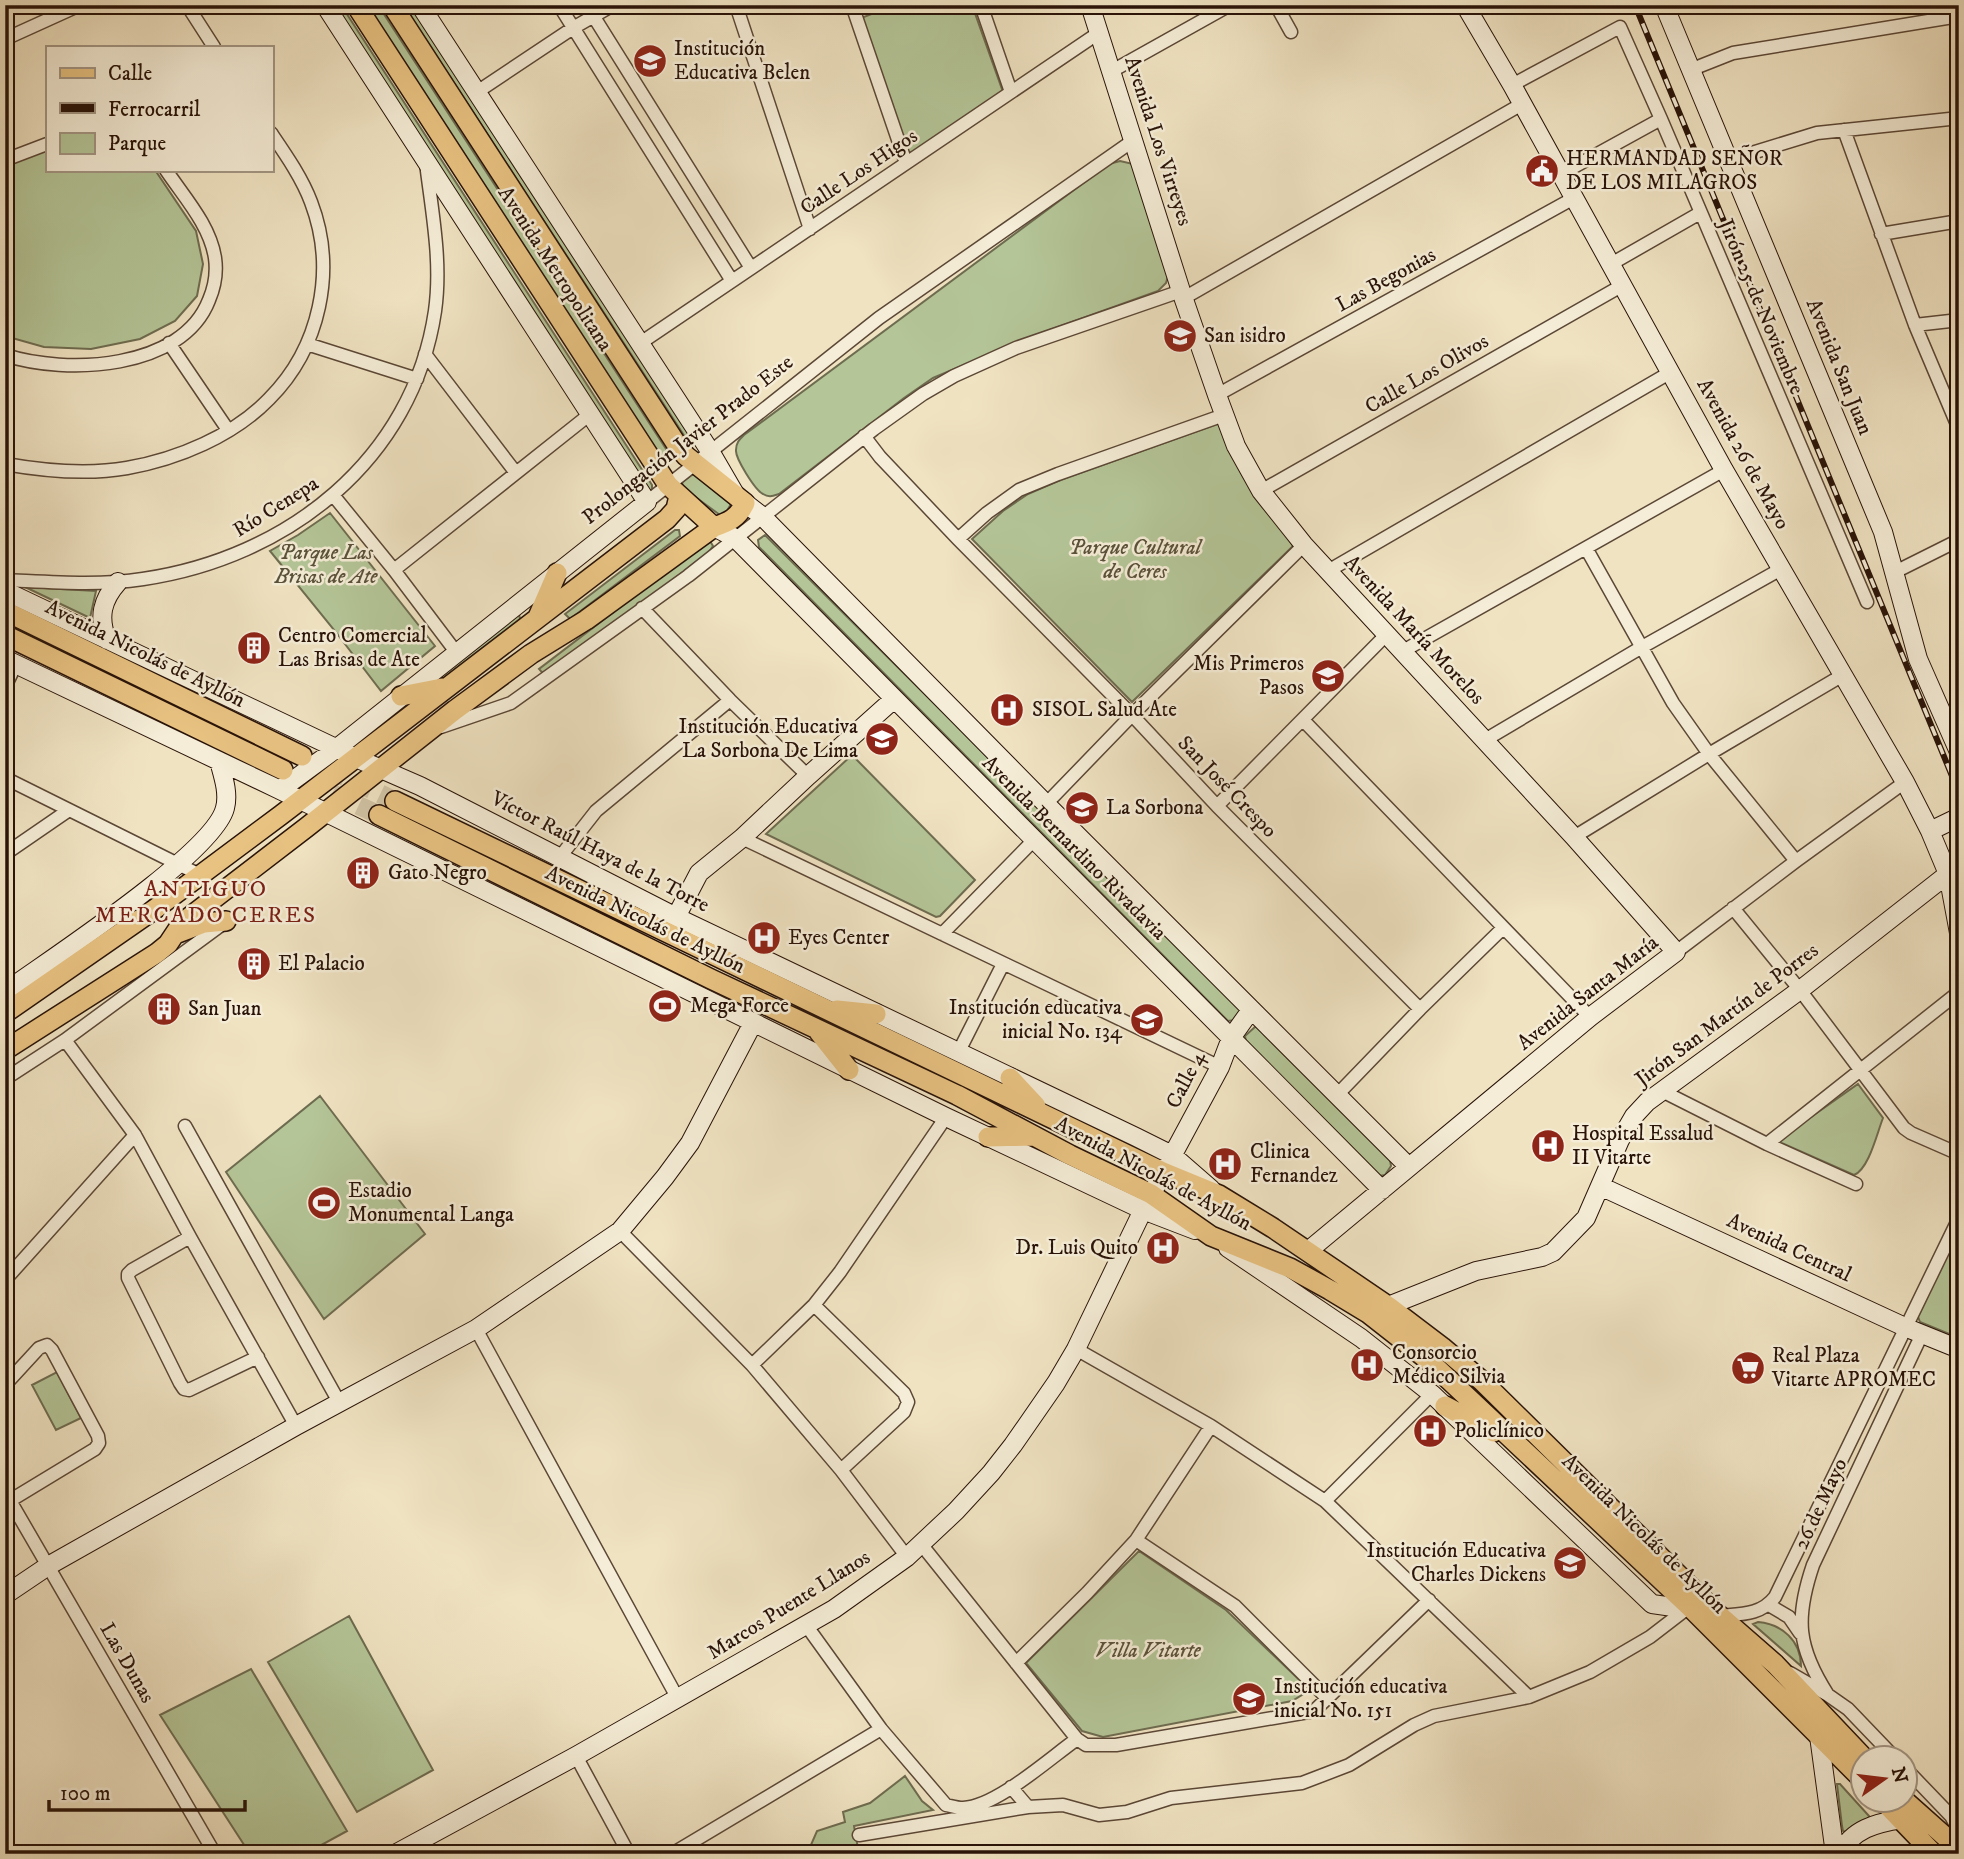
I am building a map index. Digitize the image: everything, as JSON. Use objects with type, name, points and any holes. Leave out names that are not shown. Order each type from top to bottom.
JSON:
[{"type":"main road","name":"Avenida Metropolitana","points":[[356,5],[674,491],[714,527]]},
{"type":"main road","name":"Avenida Metropolitana","points":[[392,5],[679,448],[702,457],[741,500]]},
{"type":"main road","name":"Prolongación Javier Prado Este","points":[[5,1013],[201,875],[667,519],[676,509],[674,491]]},
{"type":"main road","points":[[5,1050],[157,953],[168,944],[179,928],[239,878],[326,813],[428,731],[531,654],[586,620],[714,527],[733,520],[741,512],[741,500]]},
{"type":"main road","points":[[537,619],[557,573]]},
{"type":"main road","name":"Avenida Nicolás de Ayllón","points":[[5,611],[302,756]]},
{"type":"main road","name":"Avenida Nicolás de Ayllón","points":[[5,635],[282,780]]},
{"type":"main road","points":[[401,696],[449,686]]},
{"type":"main road","name":"Avenida Nicolás de Ayllón","points":[[395,801],[1044,1115],[1168,1164],[1308,1251],[1388,1306],[1482,1381],[1720,1616],[1775,1664],[1851,1744]]},
{"type":"main road","name":"Avenida Nicolás de Ayllón","points":[[379,815],[957,1095],[1036,1136],[1147,1202],[1211,1236],[1290,1268],[1368,1313],[1428,1360],[1689,1606],[1848,1764]]},
{"type":"main road","points":[[222,859],[239,878]]},
{"type":"main road","points":[[155,909],[169,912],[179,928]]},
{"type":"main road","points":[[179,928],[226,922]]},
{"type":"main road","points":[[66,971],[56,990],[57,1000],[64,1007],[70,1008]]},
{"type":"main road","points":[[825,1009],[876,1014]]},
{"type":"main road","points":[[816,1029],[849,1070]]},
{"type":"main road","points":[[1010,1077],[1044,1115]]},
{"type":"main road","points":[[988,1137],[1036,1136]]},
{"type":"main road","points":[[1438,1400],[1516,1443]]},
{"type":"main road","points":[[1918,1812],[1959,1849]]},
{"type":"main road","points":[[1897,1814],[1934,1854]]},
{"type":"street","points":[[5,39],[80,5]]},
{"type":"street","points":[[187,5],[213,46]]},
{"type":"street","points":[[325,5],[647,502]]},
{"type":"street","name":"Avenida Metropolitana","points":[[420,5],[639,344],[702,457]]},
{"type":"street","points":[[559,5],[732,281]]},
{"type":"street","points":[[477,92],[573,28],[614,5]]},
{"type":"street","points":[[736,5],[810,229]]},
{"type":"street","points":[[852,5],[906,163]]},
{"type":"street","points":[[981,5],[1011,92]]},
{"type":"street","name":"Avenida Los Virreyes","points":[[1090,5],[1183,295]]},
{"type":"street","points":[[1112,71],[1230,5]]},
{"type":"street","points":[[1276,5],[1291,32]]},
{"type":"street","name":"Avenida 26 de Mayo","points":[[1465,5],[1611,264],[1618,288],[1671,372],[1724,470],[1773,573],[1843,675],[1905,782],[1948,874],[1959,933]]},
{"type":"street","name":"Avenida San Juan","points":[[1664,5],[1883,532],[1918,659],[1959,752]]},
{"type":"street","points":[[594,16],[751,268]]},
{"type":"street","points":[[1690,70],[1733,52],[1959,16]]},
{"type":"street","name":"Jirón 25 de Noviembre","points":[[1512,85],[1619,27],[1661,118],[1867,602]]},
{"type":"street","name":"Calle Los Higos","points":[[639,344],[1100,32]]},
{"type":"street","points":[[428,731],[511,704],[688,576],[864,436],[923,394],[972,367],[1016,348],[1183,295],[1522,104]]},
{"type":"street","points":[[1561,173],[1661,118]]},
{"type":"street","points":[[1729,160],[1817,133],[1959,118]]},
{"type":"street","points":[[1844,130],[1915,325],[1959,429]]},
{"type":"street","points":[[5,464],[53,470],[102,470],[126,468],[178,454],[228,430],[256,411],[280,387],[300,360],[317,318],[324,270],[314,210],[304,186],[273,136]]},
{"type":"street","name":"Prolongación Javier Prado Este","points":[[282,780],[337,748],[647,502],[674,491],[702,457],[879,318],[1134,140]]},
{"type":"street","points":[[5,160],[46,144]]},
{"type":"street","name":"Río Cenepa","points":[[5,580],[118,582],[177,573],[211,564],[244,551],[285,529],[351,479],[396,422],[417,379],[425,354],[435,310],[437,264],[426,163]]},
{"type":"street","points":[[5,355],[24,361],[59,365],[119,361],[150,353],[169,343],[187,331],[201,316],[211,295],[216,272],[215,260],[209,237],[167,172]]},
{"type":"street","name":"Las Begonias","points":[[1217,395],[1574,198]]},
{"type":"street","points":[[1611,264],[1700,213]]},
{"type":"street","points":[[1881,234],[1959,221]]},
{"type":"street","name":"Calle Los Olivos","points":[[1261,491],[1618,288]]},
{"type":"street","name":"Avenida María Morelos","points":[[1183,295],[1236,446],[1261,491],[1304,545],[1574,837],[1676,952]]},
{"type":"street","points":[[1915,325],[1959,320]]},
{"type":"street","points":[[169,343],[228,430]]},
{"type":"street","points":[[307,344],[417,379]]},
{"type":"street","points":[[425,354],[516,473]]},
{"type":"street","points":[[1328,571],[1671,372]]},
{"type":"street","points":[[394,570],[589,415]]},
{"type":"street","points":[[958,539],[987,513],[1019,490],[1224,415]]},
{"type":"street","name":"San José Crespo","points":[[864,436],[880,457],[958,539],[1132,715],[1217,806],[1420,1009]]},
{"type":"street","points":[[1403,651],[1724,470]]},
{"type":"street","points":[[333,495],[456,652]]},
{"type":"street","name":"Avenida Metropolitana","points":[[741,500],[762,516]]},
{"type":"street","name":"Avenida Bernardino Rivadavia","points":[[762,516],[1409,1167]]},
{"type":"street","name":"Avenida Metropolitana","points":[[714,527],[735,538]]},
{"type":"street","name":"Avenida Bernardino Rivadavia","points":[[735,538],[1382,1190]]},
{"type":"street","points":[[1895,572],[1959,540]]},
{"type":"street","points":[[1046,804],[1304,545]]},
{"type":"street","points":[[1586,548],[1673,703],[1709,754],[1796,861]]},
{"type":"street","points":[[1485,740],[1773,573]]},
{"type":"street","points":[[107,639],[102,628],[101,615],[109,591],[118,582]]},
{"type":"street","name":"Víctor Raúl Haya de la Torre","points":[[5,592],[420,786],[676,917],[1010,1077],[1168,1164]]},
{"type":"street","points":[[642,608],[808,776]]},
{"type":"street","points":[[1217,806],[1387,634]]},
{"type":"street","points":[[5,687],[10,662],[219,761],[282,780],[301,800],[326,813],[849,1070],[988,1137],[1147,1202]]},
{"type":"street","points":[[1574,837],[1843,675]]},
{"type":"street","points":[[676,917],[699,873],[742,838],[894,699]]},
{"type":"street","points":[[560,857],[596,811],[730,700]]},
{"type":"street","points":[[1303,720],[1590,1017]]},
{"type":"street","points":[[5,992],[180,863],[216,826],[225,808],[226,789],[219,761]]},
{"type":"street","points":[[5,778],[201,875]]},
{"type":"street","name":"Avenida Santa María","points":[[1308,1251],[1590,1017],[1905,782]]},
{"type":"street","points":[[5,855],[69,810]]},
{"type":"street","points":[[1930,831],[1959,817]]},
{"type":"street","points":[[742,838],[1220,1067]]},
{"type":"street","points":[[942,934],[1034,840]]},
{"type":"street","name":"Jirón San Martín de Porres","points":[[1388,1306],[1476,1270],[1542,1257],[1553,1252],[1586,1217],[1620,1140],[1634,1116],[1647,1102],[1800,990],[1948,874]]},
{"type":"street","points":[[1733,908],[1800,990],[1903,1128],[1959,1154]]},
{"type":"street","points":[[5,1079],[65,1040],[226,922]]},
{"type":"street","points":[[1337,1095],[1503,928]]},
{"type":"street","points":[[958,1053],[1003,964]]},
{"type":"street","points":[[1767,1144],[1959,992]]},
{"type":"street","name":"Calle 4","points":[[1168,1164],[1220,1067],[1231,1038],[1251,1010]]},
{"type":"street","points":[[5,1595],[48,1566],[339,1402],[476,1329],[620,1231],[690,1143],[754,1023]]},
{"type":"street","points":[[65,1040],[135,1135],[296,1426]]},
{"type":"street","points":[[1662,1091],[1767,1144],[1856,1184]]},
{"type":"street","points":[[752,1365],[814,1305],[840,1272],[946,1117]]},
{"type":"street","points":[[185,1126],[339,1402]]},
{"type":"street","points":[[5,1280],[135,1135]]},
{"type":"street","name":"Marcos Puente Llanos","points":[[395,1854],[576,1756],[806,1625],[862,1591],[907,1557],[957,1511],[999,1463],[1034,1416],[1076,1349],[1168,1164]]},
{"type":"street","name":"Avenida Central","points":[[1600,1186],[1914,1331],[1959,1349]]},
{"type":"street","points":[[1914,1331],[1959,1218]]},
{"type":"street","points":[[620,1231],[752,1365],[841,1470],[907,1557]]},
{"type":"street","points":[[1211,1236],[1361,1338],[1438,1400],[1652,1604],[1689,1606]]},
{"type":"street","points":[[190,1237],[128,1273],[128,1278],[180,1383],[184,1389],[189,1390],[258,1357]]},
{"type":"street","points":[[814,1305],[904,1393],[908,1402],[904,1412],[841,1470]]},
{"type":"street","points":[[476,1329],[678,1699]]},
{"type":"street","name":"26 de Mayo","points":[[1769,1605],[1914,1331]]},
{"type":"street","name":"26 de Mayo","points":[[1828,1695],[1815,1675],[1802,1636],[1803,1599],[1813,1565],[1914,1331]]},
{"type":"street","points":[[5,1385],[39,1348],[47,1345],[98,1436],[99,1443],[94,1449],[8,1496]]},
{"type":"street","points":[[1076,1349],[1210,1426],[1325,1501],[1529,1697]]},
{"type":"street","points":[[1325,1501],[1438,1400]]},
{"type":"street","points":[[1016,1663],[1136,1540],[1210,1426]]},
{"type":"street","name":"Las Dunas","points":[[8,1496],[215,1854]]},
{"type":"street","points":[[1136,1540],[1235,1606],[1326,1699]]},
{"type":"street","points":[[921,1544],[1077,1738],[1086,1745],[1116,1745],[1314,1711],[1429,1600]]},
{"type":"street","points":[[1720,1616],[1755,1612],[1769,1605],[1789,1617],[1802,1636]]},
{"type":"street","points":[[859,1835],[1028,1807],[1063,1805],[1099,1815],[1127,1812],[1171,1798],[1302,1783],[1349,1765],[1414,1725],[1434,1716],[1529,1697],[1590,1672],[1650,1637],[1689,1606]]},
{"type":"street","points":[[806,1625],[881,1729],[946,1805],[964,1808],[984,1802],[1011,1787],[1077,1738]]},
{"type":"street","points":[[1775,1664],[1848,1709],[1882,1744]]},
{"type":"street","points":[[672,1854],[881,1729]]},
{"type":"street","points":[[1819,1736],[1837,1854]]},
{"type":"street","points":[[576,1756],[629,1854]]},
{"type":"street","points":[[1918,1781],[1951,1816],[1959,1831]]},
{"type":"street","points":[[1011,1787],[1028,1807]]},
{"type":"street","points":[[1837,1854],[1855,1834],[1870,1825],[1907,1824],[1929,1854]]},
{"type":"green space","points":[[331,5],[341,5],[652,485],[652,490],[650,491]]},
{"type":"green space","points":[[365,5],[378,5],[670,455],[669,461],[665,463]]},
{"type":"green space","points":[[403,5],[411,5],[694,440],[692,443],[689,443]]},
{"type":"green space","points":[[895,5],[972,5],[1003,92],[912,153],[907,152],[861,18]]},
{"type":"green space","points":[[46,149],[46,172],[156,172],[196,231],[203,264],[197,296],[175,321],[140,339],[91,349],[44,347],[5,336],[5,165]]},
{"type":"green space","points":[[1120,161],[1133,164],[1169,272],[1166,283],[1158,291],[1033,336],[933,378],[779,494],[765,495],[755,487],[737,454],[737,443],[744,435],[1109,164]]},
{"type":"green space","name":"Parque Cultural de Ceres","points":[[1220,423],[1293,546],[1132,702],[972,539],[1003,511],[1028,494]]},
{"type":"green space","points":[[693,474],[731,504],[725,514],[720,515],[683,488],[682,482]]},
{"type":"green space","name":"Parque Las Brisas de Ate","points":[[330,513],[435,646],[381,691],[270,551]]},
{"type":"green space","points":[[675,530],[679,530],[680,536],[570,619],[565,614]]},
{"type":"green space","points":[[765,535],[1238,1006],[1240,1010],[1235,1020],[1228,1021],[759,547],[758,540]]},
{"type":"green space","points":[[710,541],[713,546],[709,552],[546,677],[539,669],[704,543]]},
{"type":"green space","points":[[25,587],[96,591],[90,618]]},
{"type":"green space","points":[[519,614],[518,621],[445,682],[430,684]]},
{"type":"green space","points":[[852,755],[975,880],[940,916],[936,917],[766,834]]},
{"type":"green space","points":[[1256,1026],[1390,1160],[1391,1166],[1385,1175],[1379,1176],[1246,1042],[1245,1036]]},
{"type":"green space","points":[[1858,1084],[1883,1118],[1864,1166],[1854,1175],[1777,1141]]},
{"type":"green space","name":"Estadio Monumental Langa","points":[[320,1096],[425,1234],[324,1319],[226,1172]]},
{"type":"green space","points":[[1959,1220],[1959,1338],[1920,1322],[1917,1314]]},
{"type":"green space","points":[[57,1372],[81,1418],[56,1430],[32,1385]]},
{"type":"green space","name":"Villa Vitarte","points":[[1139,1551],[1226,1610],[1310,1690],[1292,1701],[1103,1737],[1082,1731],[1026,1663]]},
{"type":"green space","points":[[349,1616],[433,1770],[357,1812],[268,1662]]},
{"type":"green space","points":[[1758,1622],[1775,1626],[1788,1635],[1798,1649],[1801,1666],[1753,1624]]},
{"type":"green space","points":[[251,1669],[347,1831],[305,1854],[250,1854],[160,1715]]},
{"type":"green space","points":[[905,1776],[922,1801],[933,1810],[854,1826],[859,1854],[807,1854],[817,1831],[845,1822],[843,1812],[870,1803]]},
{"type":"green space","points":[[1837,1784],[1848,1793],[1848,1814],[1869,1816],[1847,1832],[1843,1831]]},
{"type":"tunnel","points":[[302,756],[395,801]]},
{"type":"tunnel","points":[[306,781],[379,815]]},
{"type":"railway","points":[[1635,5],[1959,793]]},
{"type":"place","name":"Institución Educativa Belen","points":[[650,61]]},
{"type":"place","name":"HERMANDAD SEÑOR DE LOS MILAGROS","points":[[1542,171]]},
{"type":"place","name":"San isidro","points":[[1180,336]]},
{"type":"place","name":"Centro Comercial Las Brisas de Ate","points":[[254,648]]},
{"type":"place","name":"Mis Primeros Pasos","points":[[1328,676]]},
{"type":"place","name":"SISOL Salud Ate","points":[[1007,710]]},
{"type":"place","name":"Institución Educativa La Sorbona De Lima","points":[[882,739]]},
{"type":"place","name":"La Sorbona","points":[[1082,808]]},
{"type":"place","name":"Gato Negro","points":[[363,873]]},
{"type":"place","name":"Eyes Center","points":[[764,938]]},
{"type":"place","name":"El Palacio","points":[[254,964]]},
{"type":"place","name":"Mega Force","points":[[665,1006]]},
{"type":"place","name":"San Juan","points":[[164,1009]]},
{"type":"place","name":"Institución educativa inicial No. 134","points":[[1147,1020]]},
{"type":"place","name":"Hospital Essalud II Vitarte","points":[[1548,1146]]},
{"type":"place","name":"Clinica Fernandez","points":[[1225,1164]]},
{"type":"place","name":"Estadio Monumental Langa","points":[[324,1203]]},
{"type":"place","name":"Dr. Luis Quito","points":[[1163,1248]]},
{"type":"place","name":"Consorcio Médico Silvia","points":[[1367,1365]]},
{"type":"place","name":"Real Plaza Vitarte APROMEC","points":[[1748,1368]]},
{"type":"place","name":"Policlínico","points":[[1430,1431]]},
{"type":"place","name":"Institución Educativa Charles Dickens","points":[[1570,1563]]},
{"type":"place","name":"Institución educativa inicial No. 151","points":[[1249,1699]]},
{"type":"district","name":"ANTIGUO MERCADO CERES","points":[[206,902]]}]
